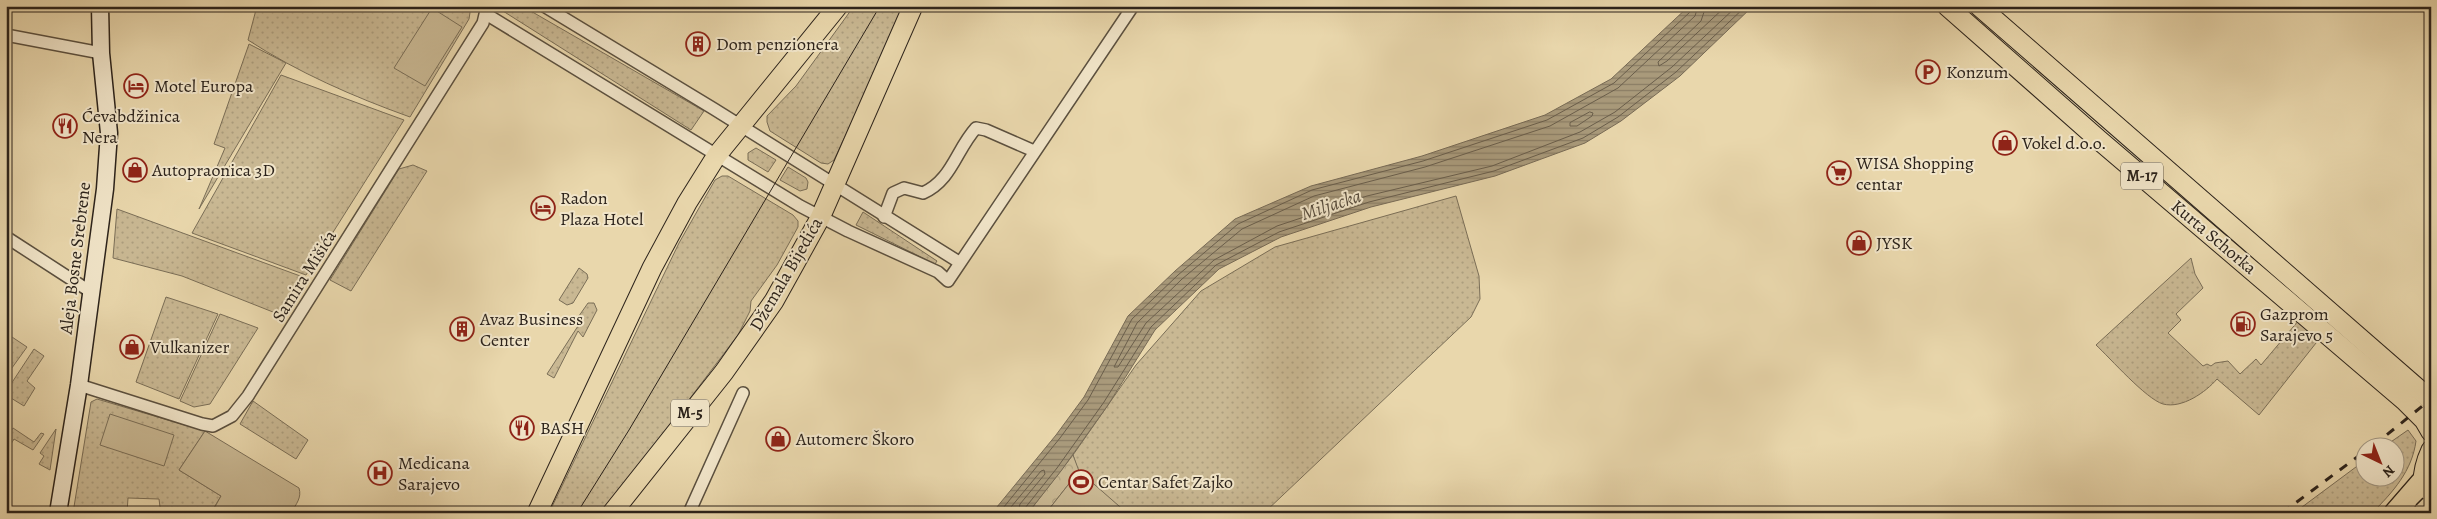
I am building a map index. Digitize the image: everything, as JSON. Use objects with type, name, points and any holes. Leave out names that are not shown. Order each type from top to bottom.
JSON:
[{"type":"highway","points":[[2395,513],[2421,483]]},
{"type":"highway","points":[[2424,513],[2431,506]]},
{"type":"main road","points":[[537,513],[674,224],[717,155],[838,6]]},
{"type":"main road","name":"Džemala Bijedića","points":[[612,513],[750,336],[774,302],[820,218],[912,6]]},
{"type":"main road","name":"Kurta Schorka","points":[[1948,6],[2099,140],[2405,401],[2424,420],[2431,432]]},
{"type":"main road","name":"Kurta Schorka","points":[[1978,6],[2431,400]]},
{"type":"main road","points":[[2428,513],[2421,483],[2431,450]]},
{"type":"street","name":"Aleja Bosne Srebrene","points":[[58,513],[79,384],[103,205],[109,133],[101,54],[100,6]]},
{"type":"street","points":[[544,6],[959,262]]},
{"type":"street","points":[[486,10],[820,218],[938,272],[948,281],[1133,6]]},
{"type":"street","name":"Samira Mišića","points":[[79,384],[202,424],[214,426],[232,416],[248,396],[297,321],[483,23],[486,10]]},
{"type":"street","points":[[6,35],[101,54]]},
{"type":"street","points":[[884,216],[893,193],[904,188],[923,193],[937,186],[946,176],[976,128],[986,130],[1034,151]]},
{"type":"street","points":[[6,237],[91,292]]},
{"type":"street","points":[[689,513],[743,393]]},
{"type":"green space","points":[[257,6],[471,6],[469,19],[410,117],[326,83],[286,63],[248,40]]},
{"type":"green space","points":[[495,6],[522,6],[704,111],[691,130]]},
{"type":"green space","points":[[854,6],[906,6],[834,160],[828,164],[821,163],[770,131],[767,116],[796,86]]},
{"type":"green space","points":[[432,8],[462,27],[425,86],[394,68]]},
{"type":"green space","points":[[249,44],[286,63],[199,209],[225,148],[214,144]]},
{"type":"green space","points":[[281,75],[404,120],[306,275],[192,233]]},
{"type":"green space","points":[[756,148],[776,160],[768,172],[748,160],[748,153]]},
{"type":"green space","points":[[413,165],[427,171],[351,291],[330,280],[399,169]]},
{"type":"green space","points":[[788,167],[806,178],[808,182],[807,189],[800,191],[780,180]]},
{"type":"green space","points":[[722,176],[728,176],[793,215],[798,221],[798,227],[777,265],[751,301],[750,311],[738,335],[603,513],[549,513],[679,243],[715,180]]},
{"type":"green space","points":[[1456,196],[1479,276],[1480,299],[1471,317],[1264,513],[1127,513],[1104,494],[1046,513],[1078,471],[1073,455],[1136,365],[1201,291],[1275,247]]},
{"type":"green space","points":[[117,209],[303,277],[278,314],[182,276],[113,258]]},
{"type":"green space","points":[[863,212],[937,261],[935,264],[856,225]]},
{"type":"green space","points":[[2191,258],[2195,274],[2203,288],[2176,314],[2181,320],[2168,333],[2203,366],[2207,364],[2211,366],[2215,363],[2228,361],[2240,374],[2256,359],[2261,365],[2299,320],[2320,338],[2259,415],[2217,379],[2207,389],[2186,402],[2170,405],[2156,401],[2138,387],[2096,345]]},
{"type":"green space","points":[[579,268],[587,274],[588,278],[573,303],[567,305],[559,300]]},
{"type":"green space","points":[[166,297],[218,314],[179,399],[136,382]]},
{"type":"green space","points":[[588,303],[594,303],[597,310],[583,337],[578,331],[554,378],[547,374],[578,326],[574,323]]},
{"type":"green space","points":[[220,314],[258,328],[210,404],[194,407],[180,401]]},
{"type":"green space","points":[[6,333],[27,347],[9,372],[6,370]]},
{"type":"green space","points":[[34,349],[44,356],[27,381],[35,388],[24,406],[6,395],[6,381],[11,384]]},
{"type":"green space","points":[[97,399],[205,431],[179,470],[221,496],[212,511],[214,513],[181,513],[172,507],[166,510],[160,507],[159,499],[128,498],[127,513],[73,513],[91,402]]},
{"type":"green space","points":[[253,401],[308,440],[296,459],[240,424]]},
{"type":"green space","points":[[110,414],[174,435],[164,466],[100,445]]},
{"type":"green space","points":[[13,428],[34,442],[41,433],[44,434],[33,450],[14,439],[8,449],[6,439]]},
{"type":"green space","points":[[56,429],[50,470],[39,464],[44,456],[40,453]]},
{"type":"green space","points":[[2408,430],[2416,441],[2414,452],[2404,474],[2404,436],[2399,436]]},
{"type":"green space","points":[[205,431],[299,488],[299,498],[291,513],[212,512],[221,496],[179,470]]},
{"type":"green space","points":[[1073,455],[1079,471],[1046,513],[1028,513]]},
{"type":"green space","points":[[2354,468],[2354,486],[2396,486],[2372,513],[2294,513]]},
{"type":"green space","name":"Centar Safet Zajko","points":[[1079,471],[1127,513],[1046,513]]},
{"type":"water","name":"Miljacka","points":[[1689,6],[1753,6],[1680,76],[1621,121],[1585,143],[1495,176],[1371,207],[1281,237],[1219,269],[1155,330],[1108,405],[1061,471],[1028,513],[992,513],[1056,435],[1084,397],[1128,316],[1175,271],[1235,219],[1311,186],[1422,156],[1545,115],[1611,79]]},
{"type":"tram line","points":[[577,513],[629,430],[880,6]]},
{"type":"railway","points":[[2385,436],[2431,399]]},
{"type":"railway","points":[[2282,513],[2354,459]]},
{"type":"place","name":"Dom penzionera","points":[[698,44]]},
{"type":"place","name":"Konzum","points":[[1928,72]]},
{"type":"place","name":"Motel Europa","points":[[136,86]]},
{"type":"place","name":"Ćevabdžinica Nera","points":[[65,126]]},
{"type":"place","name":"Vokel d.o.o.","points":[[2005,143]]},
{"type":"place","name":"Autopraonica 3D","points":[[135,170]]},
{"type":"place","name":"WISA Shopping centar","points":[[1839,173]]},
{"type":"place","name":"Radon Plaza Hotel","points":[[543,208]]},
{"type":"place","name":"JYSK","points":[[1859,243]]},
{"type":"place","name":"Gazprom Sarajevo 5","points":[[2243,324]]},
{"type":"place","name":"Avaz Business Center","points":[[462,329]]},
{"type":"place","name":"Vulkanizer","points":[[132,347]]},
{"type":"place","name":"BASH","points":[[522,428]]},
{"type":"place","name":"Automerc Škoro","points":[[778,439]]},
{"type":"place","name":"Medicana Sarajevo","points":[[380,473]]},
{"type":"place","name":"Centar Safet Zajko","points":[[1081,482]]}]
